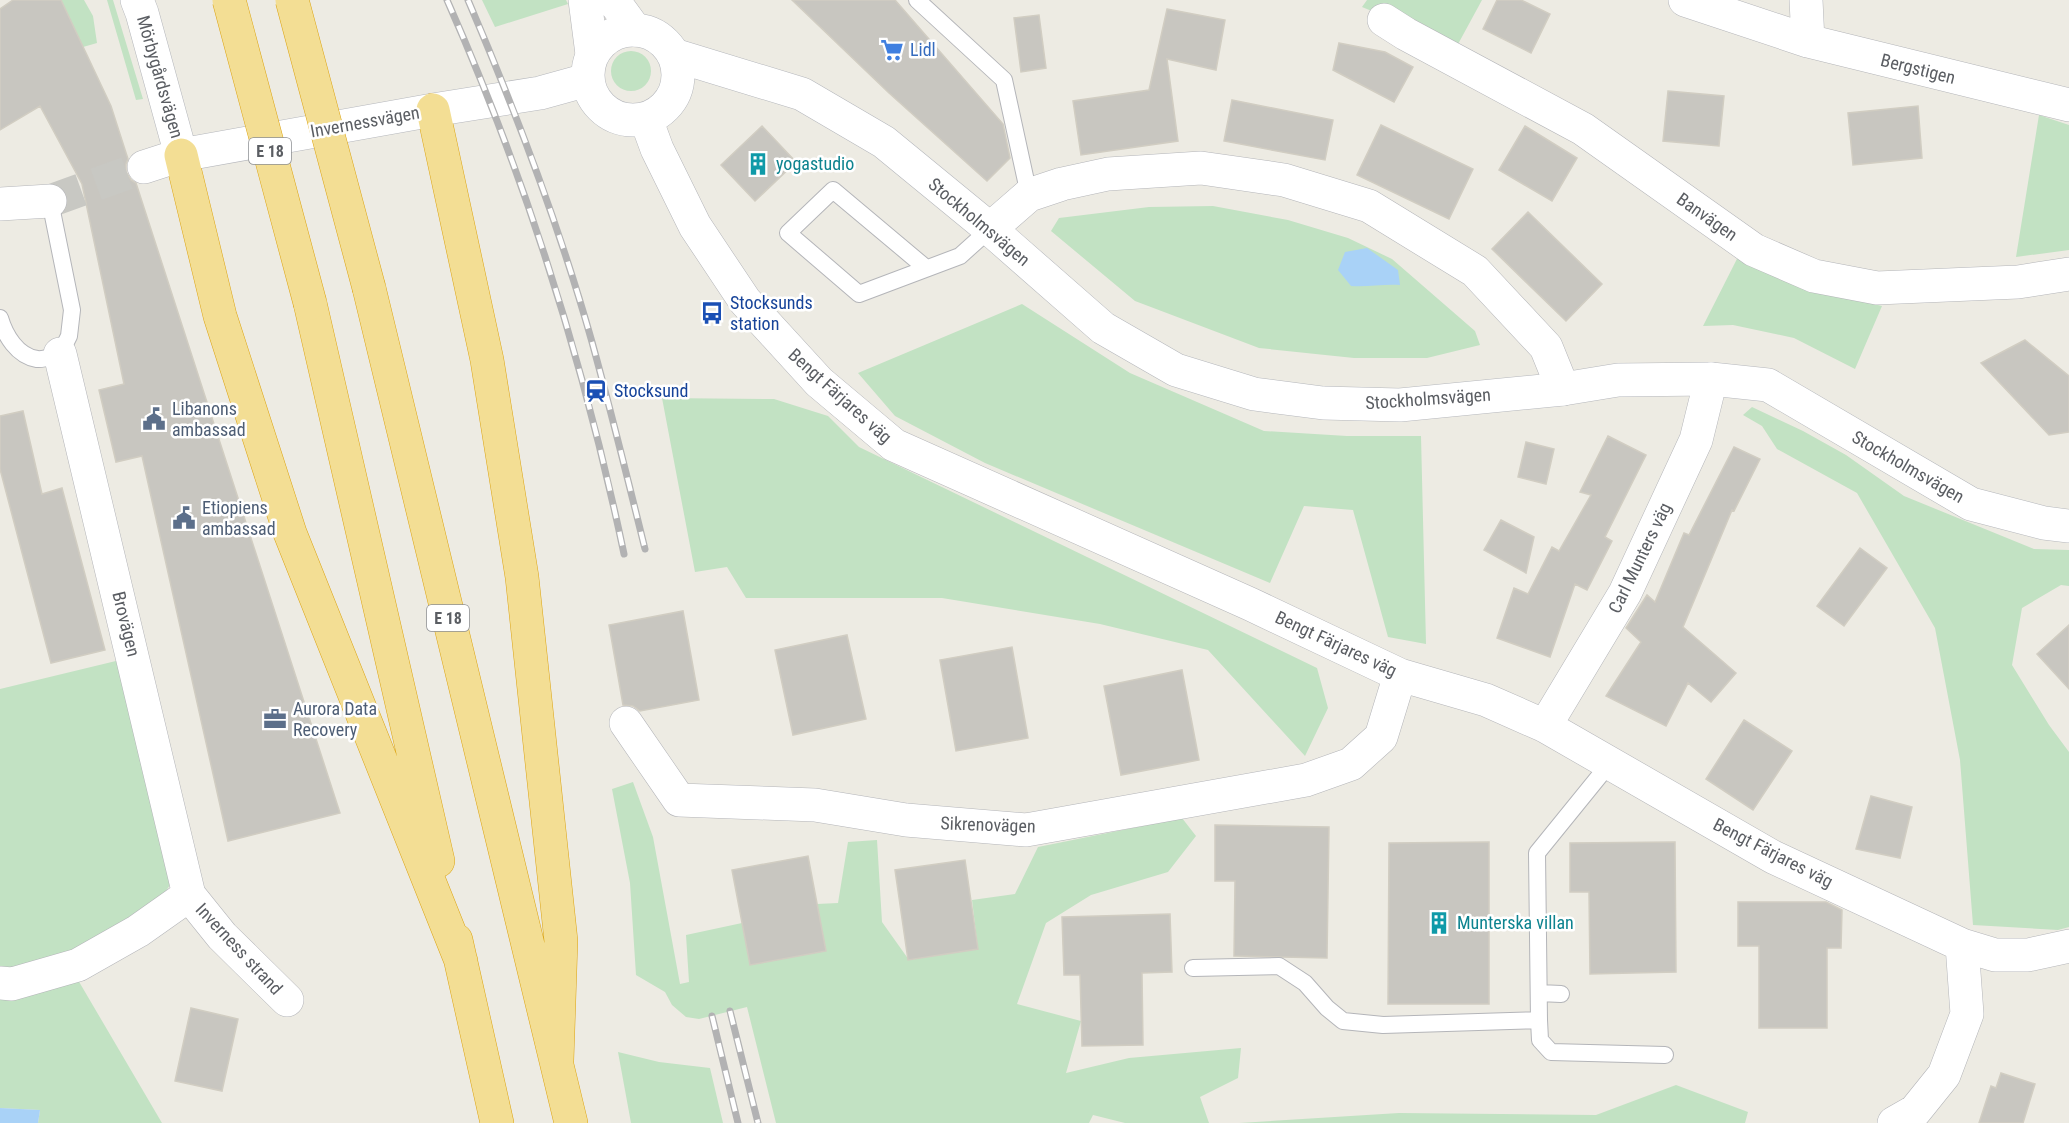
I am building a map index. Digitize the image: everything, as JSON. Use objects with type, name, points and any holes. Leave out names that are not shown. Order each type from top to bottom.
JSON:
[{"type":"highway","name":"E 18","points":[[229,0],[310,303],[498,1123]]},
{"type":"highway","name":"E 18","points":[[292,0],[369,288],[572,1123]]},
{"type":"highway","points":[[433,110],[487,360],[522,577],[561,941],[557,1061]]},
{"type":"highway","points":[[181,155],[220,316],[290,533],[461,961]]},
{"type":"street","name":"Mörbygårdsvägen","points":[[137,0],[181,155]]},
{"type":"street","points":[[585,0],[592,95],[601,108],[614,117],[629,121],[646,119],[663,109],[673,97],[678,82],[674,55],[664,42],[651,33],[635,30],[615,33],[602,42],[590,67]]},
{"type":"street","points":[[613,0],[635,30]]},
{"type":"street","name":"Bergstigen","points":[[1685,0],[1808,41],[2069,105]]},
{"type":"street","points":[[1806,0],[1808,41]]},
{"type":"street","name":"Banvägen","points":[[1384,20],[1583,129],[1754,250],[1815,276],[1877,288],[2018,282],[2069,274]]},
{"type":"street","name":"Stockholmsvägen","points":[[674,55],[802,94],[884,142],[990,229],[1103,328],[1176,370],[1254,394],[1323,403],[1400,405],[1618,380],[1711,379],[1768,385],[1971,504],[2044,523],[2069,526]]},
{"type":"street","name":"Invernessvägen","points":[[144,167],[181,155],[540,93],[590,67]]},
{"type":"street","name":"Bengt Färjares väg","points":[[646,119],[657,149],[695,226],[746,301],[819,382],[894,446],[1250,604],[1400,675],[1486,700],[1545,726],[1773,857],[1962,945],[1995,955],[2028,955],[2069,946]]},
{"type":"street","points":[[990,229],[1029,195],[1062,184],[1108,174],[1202,168],[1284,180],[1370,206],[1475,270],[1546,347],[1563,388]]},
{"type":"street","points":[[0,204],[50,201]]},
{"type":"street","name":"Brovägen","points":[[60,354],[189,895]]},
{"type":"street","name":"Carl Munters väg","points":[[1545,726],[1625,593],[1696,440],[1711,379]]},
{"type":"street","name":"Sikrenovägen","points":[[626,723],[679,800],[815,805],[906,820],[1026,830],[1306,780],[1351,764],[1381,737],[1400,675]]},
{"type":"street","name":"Inverness strand","points":[[0,983],[12,984],[78,965],[138,932],[189,895],[222,936],[287,1000]]},
{"type":"street","points":[[1894,1123],[1915,1112],[1944,1075],[1967,1014],[1962,945]]},
{"type":"lane","points":[[917,0],[1004,80],[1029,195]]},
{"type":"lane","points":[[926,268],[833,190],[788,233],[859,294],[960,256],[990,229]]},
{"type":"lane","points":[[0,318],[4,332],[20,351],[37,360],[60,354],[69,336],[72,309],[50,201]]},
{"type":"lane","points":[[1610,763],[1537,853],[1539,1040],[1551,1052],[1665,1056]]},
{"type":"lane","points":[[1192,968],[1279,966],[1305,982],[1327,1008],[1343,1021],[1383,1025],[1539,1020]]},
{"type":"lane","points":[[1539,993],[1561,994]]},
{"type":"green space","points":[[61,0],[84,0],[93,16],[97,43],[83,47]]},
{"type":"green space","points":[[107,0],[113,0],[143,99],[136,100]]},
{"type":"green space","points":[[482,0],[566,0],[568,4],[495,27]]},
{"type":"green space","points":[[1367,0],[1482,0],[1457,46],[1362,7]]},
{"type":"green space","points":[[631,51],[645,57],[651,71],[645,85],[631,91],[617,85],[611,71],[617,57]]},
{"type":"green space","points":[[2039,115],[2069,125],[2069,250],[2016,257]]},
{"type":"green space","points":[[1213,206],[1288,220],[1348,238],[1392,259],[1475,331],[1480,345],[1427,358],[1354,358],[1259,348],[1135,301],[1051,231],[1059,218],[1149,207]]},
{"type":"green space","points":[[1743,247],[1810,289],[1882,306],[1855,369],[1794,338],[1733,325],[1703,326]]},
{"type":"green space","points":[[1022,304],[1130,373],[1264,431],[1347,436],[1421,436],[1426,644],[1388,637],[1353,510],[1304,506],[1270,583],[985,463],[895,416],[858,373]]},
{"type":"green space","points":[[662,398],[774,399],[828,416],[859,447],[1317,668],[1328,708],[1305,756],[1208,650],[1100,624],[942,598],[746,598],[727,567],[695,572]]},
{"type":"green space","points":[[1752,407],[1803,431],[1846,455],[1904,496],[2034,549],[2069,550],[2069,586],[2061,585],[2022,608],[2012,665],[2049,725],[2069,752],[2069,927],[2058,930],[1973,925],[1960,760],[1935,628],[1857,493],[1777,449],[1762,426],[1743,415]]},
{"type":"green space","points":[[120,660],[173,880],[156,907],[56,964],[0,969],[0,689]]},
{"type":"green space","points":[[633,782],[653,837],[680,984],[689,982],[686,935],[742,923],[750,965],[817,904],[838,903],[848,842],[877,840],[882,922],[909,960],[978,949],[972,900],[1015,894],[1038,847],[1182,818],[1196,836],[1168,872],[1091,895],[1046,923],[1017,1004],[1081,1021],[1066,1073],[1129,1058],[1241,1048],[1238,1078],[1200,1097],[1209,1123],[1125,1123],[1093,1115],[1089,1123],[776,1123],[747,1007],[699,1019],[686,1017],[672,1005],[665,992],[636,975],[630,883],[612,789]]},
{"type":"green space","points":[[78,980],[162,1123],[38,1123],[40,1110],[0,1108],[0,995]]},
{"type":"green space","points":[[618,1052],[659,1062],[710,1068],[723,1123],[631,1123]]},
{"type":"green space","points":[[1676,1085],[1748,1112],[1745,1123],[1239,1123],[1399,1113],[1596,1115]]},
{"type":"water","points":[[1367,248],[1398,270],[1400,285],[1351,286],[1338,270],[1345,252]]},
{"type":"water","points":[[0,1108],[40,1110],[38,1123],[0,1123]]},
{"type":"building","points":[[13,0],[61,0],[111,106],[128,159],[126,172],[136,183],[340,813],[228,841],[142,456],[116,462],[99,390],[124,384],[82,184],[40,106],[0,130],[0,9]]},
{"type":"building","name":"Lidl","points":[[792,0],[895,0],[1003,124],[1010,158],[987,181],[889,93]]},
{"type":"building","points":[[1497,0],[1521,0],[1550,14],[1531,53],[1483,29]]},
{"type":"building","points":[[1167,9],[1225,20],[1216,70],[1167,59],[1178,141],[1081,155],[1073,101],[1149,90]]},
{"type":"building","points":[[1039,15],[1046,68],[1021,72],[1014,18]]},
{"type":"building","points":[[1339,43],[1385,52],[1413,67],[1394,102],[1333,70]]},
{"type":"building","points":[[1668,91],[1724,96],[1719,146],[1663,141]]},
{"type":"building","points":[[1232,100],[1333,120],[1325,160],[1224,141]]},
{"type":"building","points":[[1918,106],[1922,158],[1853,165],[1848,113]]},
{"type":"building","points":[[1381,125],[1473,169],[1449,219],[1357,175]]},
{"type":"building","name":"yogastudio","points":[[762,126],[796,162],[755,201],[721,165]]},
{"type":"building","points":[[1525,126],[1577,158],[1552,201],[1499,170]]},
{"type":"building","points":[[1528,212],[1602,284],[1566,321],[1492,249]]},
{"type":"building","points":[[2025,340],[2069,376],[2069,432],[2049,435],[1981,363]]},
{"type":"building","points":[[23,411],[42,494],[62,488],[105,650],[51,663],[0,469],[0,416]]},
{"type":"building","points":[[1608,436],[1646,455],[1605,537],[1612,541],[1587,590],[1575,584],[1550,657],[1497,638],[1514,588],[1528,594],[1552,547],[1559,551],[1591,495],[1580,492]]},
{"type":"building","points":[[1526,442],[1554,449],[1546,484],[1518,477]]},
{"type":"building","points":[[1734,447],[1760,459],[1734,511],[1732,510],[1683,627],[1736,673],[1711,702],[1688,683],[1666,726],[1606,696],[1641,642],[1626,628],[1647,595],[1655,602],[1684,533],[1689,535]]},
{"type":"building","points":[[1501,520],[1534,537],[1526,573],[1484,550]]},
{"type":"building","points":[[1860,548],[1887,568],[1844,626],[1817,606]]},
{"type":"building","points":[[683,611],[699,700],[640,711],[633,706],[623,705],[609,625]]},
{"type":"building","points":[[2069,625],[2069,689],[2037,654]]},
{"type":"building","points":[[847,635],[866,719],[793,735],[775,650]]},
{"type":"building","points":[[1012,647],[1028,738],[956,751],[940,660]]},
{"type":"building","points":[[1182,670],[1199,760],[1121,775],[1104,686]]},
{"type":"building","points":[[1744,720],[1792,751],[1753,810],[1706,779]]},
{"type":"building","points":[[1871,796],[1912,807],[1900,858],[1856,849]]},
{"type":"building","points":[[1215,825],[1329,827],[1327,958],[1234,956],[1235,881],[1215,881]]},
{"type":"building","name":"Munterska villan","points":[[1489,842],[1489,1004],[1388,1004],[1389,843]]},
{"type":"building","points":[[1675,842],[1676,972],[1590,974],[1589,892],[1570,892],[1570,843]]},
{"type":"building","points":[[808,856],[826,951],[750,965],[732,870]]},
{"type":"building","points":[[965,860],[978,949],[908,960],[895,870]]},
{"type":"building","points":[[1738,902],[1826,902],[1842,910],[1841,948],[1827,948],[1827,1028],[1759,1028],[1759,946],[1738,946]]},
{"type":"building","points":[[1170,914],[1172,972],[1142,973],[1143,1045],[1082,1046],[1080,975],[1064,975],[1062,917]]},
{"type":"building","points":[[191,1008],[238,1019],[222,1091],[175,1081]]},
{"type":"building","points":[[2001,1073],[2035,1084],[2023,1123],[1979,1123],[1991,1086],[1996,1088]]},
{"type":"tunnel","points":[[50,201],[144,167]]},
{"type":"railway","points":[[447,0],[502,135],[550,272],[591,412],[624,554]]},
{"type":"railway","points":[[468,0],[520,127],[579,298],[645,549]]},
{"type":"railway","points":[[730,1011],[758,1123]]},
{"type":"railway","points":[[712,1016],[738,1123]]},
{"type":"place","name":"Lidl","points":[[892,50]]},
{"type":"place","name":"yogastudio","points":[[758,164]]},
{"type":"place","name":"Stocksunds station","points":[[712,313]]},
{"type":"place","name":"Stocksund","points":[[596,391]]},
{"type":"place","name":"Libanons ambassad","points":[[154,419]]},
{"type":"place","name":"Etiopiens ambassad","points":[[184,518]]},
{"type":"place","name":"Aurora Data Recovery","points":[[275,719]]},
{"type":"place","name":"Munterska villan","points":[[1439,923]]}]
